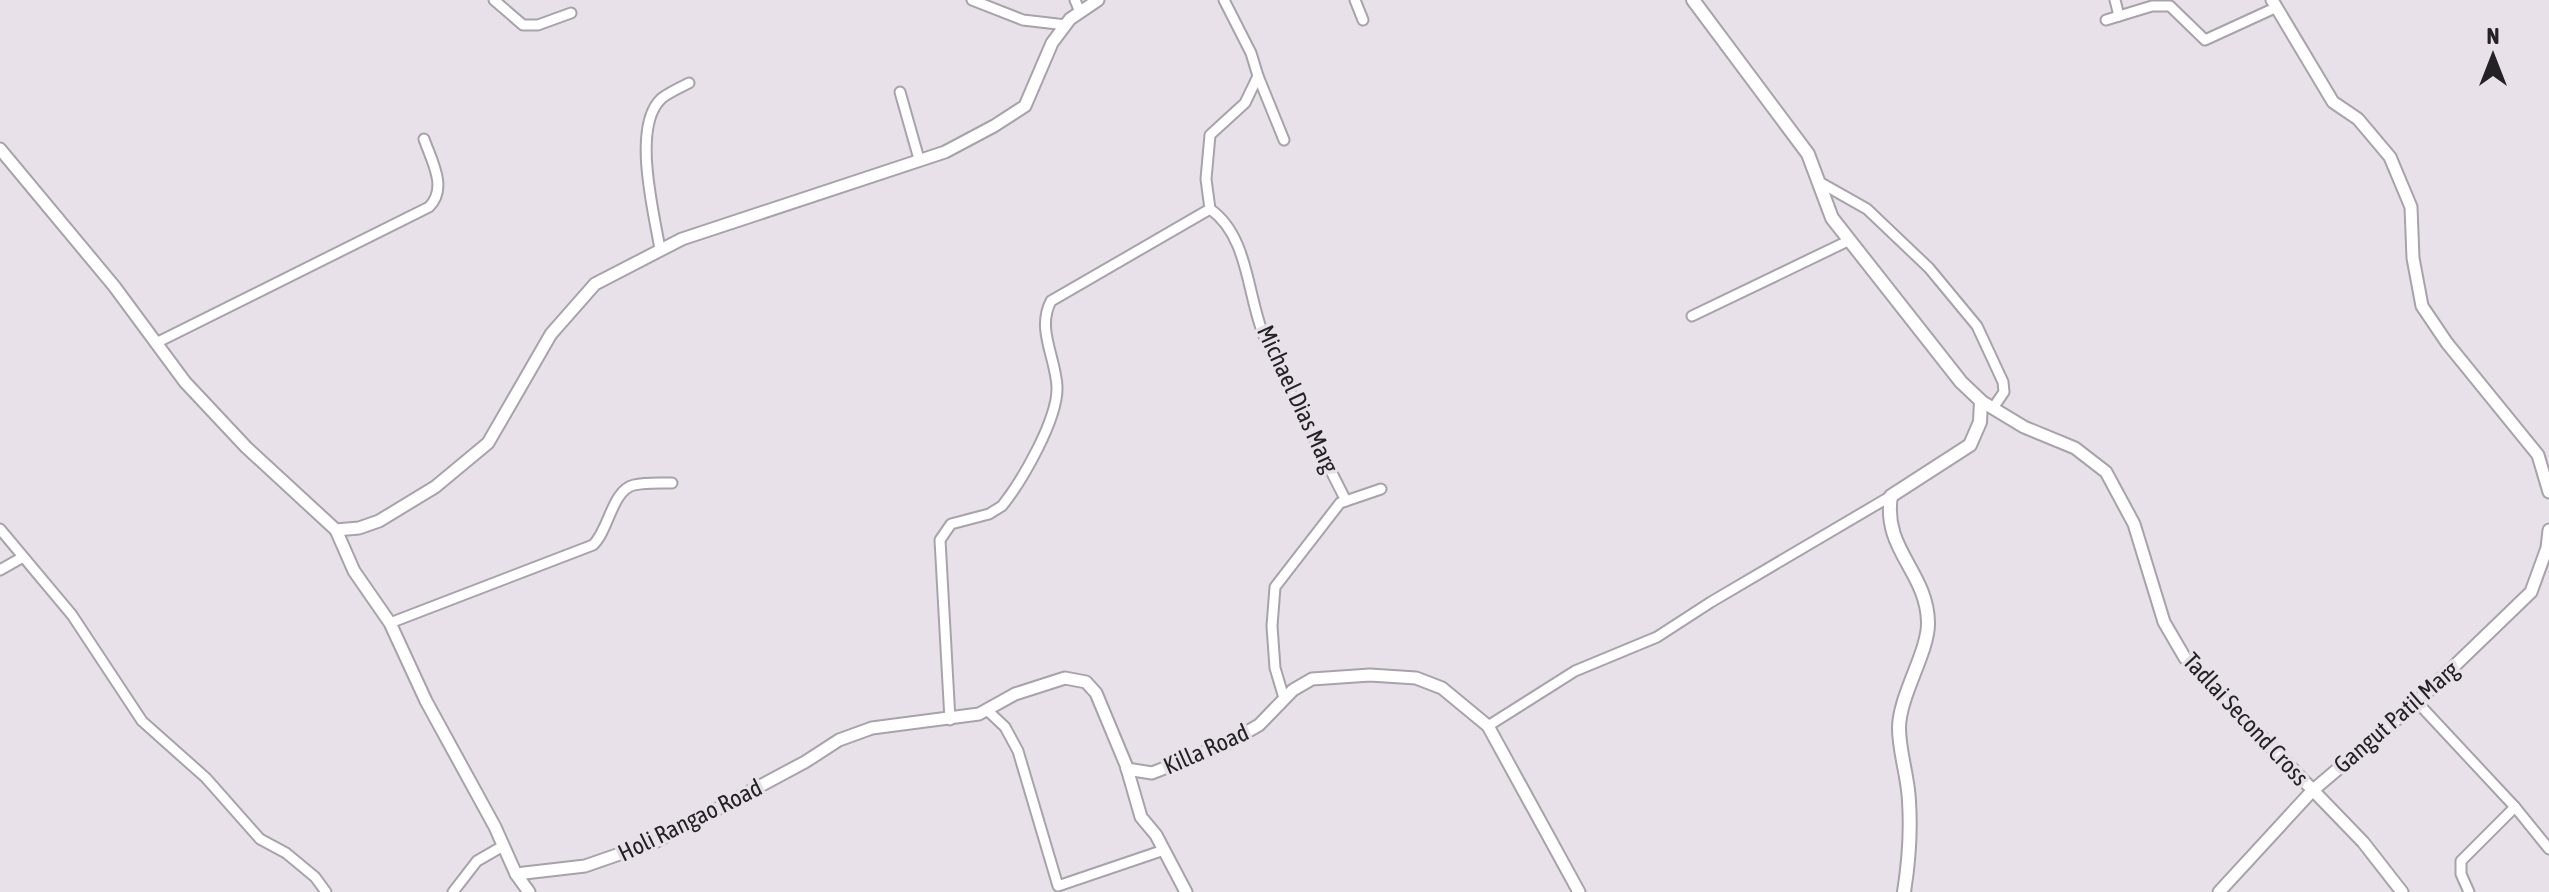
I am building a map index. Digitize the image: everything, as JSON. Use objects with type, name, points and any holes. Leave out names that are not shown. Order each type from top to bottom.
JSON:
[{"type":"main road","name":"Tadlai Second Cross","points":[[1693,0],[1808,154],[1832,218],[1961,382],[1981,401]]},
{"type":"main road","points":[[1904,892],[1910,854],[1909,799],[1899,726],[1929,623],[1918,581],[1895,544],[1889,528],[1891,496],[1970,445],[1980,422],[1981,401]]},
{"type":"street","points":[[494,0],[523,25],[538,25],[571,13]]},
{"type":"street","points":[[972,0],[1023,20],[1066,25]]},
{"type":"street","points":[[336,530],[359,528],[379,521],[435,487],[488,443],[551,334],[576,303],[604,278],[660,249],[945,152],[1025,106],[1052,43],[1077,6],[1098,0]]},
{"type":"street","points":[[1224,0],[1251,53],[1284,140]]},
{"type":"street","points":[[1355,0],[1363,20]]},
{"type":"street","points":[[2115,0],[2119,16]]},
{"type":"street","points":[[2106,20],[2152,6],[2170,6],[2205,40],[2274,3],[2333,102],[2358,119],[2390,157],[2411,207],[2413,258],[2422,306],[2457,355],[2538,455],[2549,492]]},
{"type":"street","points":[[950,720],[940,540],[951,524],[989,514],[1002,506],[1051,418],[1057,387],[1045,325],[1046,310],[1051,301],[1210,209],[1206,179],[1210,135],[1245,103],[1258,76]]},
{"type":"street","points":[[660,249],[649,180],[648,124],[661,99],[689,83]]},
{"type":"street","points":[[900,92],[919,159]]},
{"type":"street","points":[[158,342],[429,207],[438,194],[439,183],[424,139]]},
{"type":"street","points":[[0,149],[158,342],[185,382],[246,447],[336,530],[354,571],[390,623],[426,701],[516,874],[529,892]]},
{"type":"street","points":[[1821,183],[1867,209],[1929,268],[1977,326],[2003,382],[2004,392],[1993,408]]},
{"type":"street","name":"Michael Dias Marg","points":[[1210,209],[1221,216],[1248,271],[1263,334],[1346,501]]},
{"type":"street","points":[[1692,316],[1850,240]]},
{"type":"street","name":"Tadlai Second Cross","points":[[1981,401],[2024,427],[2075,448],[2106,472],[2134,524],[2164,622],[2185,658],[2363,842],[2402,892]]},
{"type":"street","points":[[390,623],[593,545],[603,535],[624,491],[632,485],[672,483]]},
{"type":"street","points":[[1284,698],[1275,668],[1272,626],[1275,587],[1340,503],[1381,489]]},
{"type":"street","points":[[1488,726],[1575,671],[1657,637],[1891,496]]},
{"type":"street","points":[[0,529],[72,615],[142,721],[206,778],[260,839],[286,853],[326,892]]},
{"type":"street","name":"Gangut Patil Marg","points":[[2219,892],[2312,791],[2417,702],[2531,592],[2545,569],[2549,530]]},
{"type":"street","points":[[0,570],[23,557]]},
{"type":"street","name":"Killa Road","points":[[1186,892],[1164,850],[1141,817],[1127,769],[1152,773],[1226,744],[1259,725],[1284,698],[1312,679],[1370,675],[1416,678],[1442,688],[1488,726],[1579,892]]},
{"type":"street","name":"Holi Rangao Road","points":[[516,874],[585,866],[657,841],[805,762],[839,740],[872,728],[950,720],[987,710],[1015,694],[1065,678],[1086,682],[1096,693],[1127,769]]},
{"type":"street","points":[[2417,702],[2515,807],[2549,849]]},
{"type":"street","points":[[987,710],[1005,727],[1018,751],[1058,886],[1164,850]]},
{"type":"street","points":[[2469,892],[2461,874],[2461,861],[2515,807]]},
{"type":"street","points":[[453,892],[477,861],[503,846]]}]
